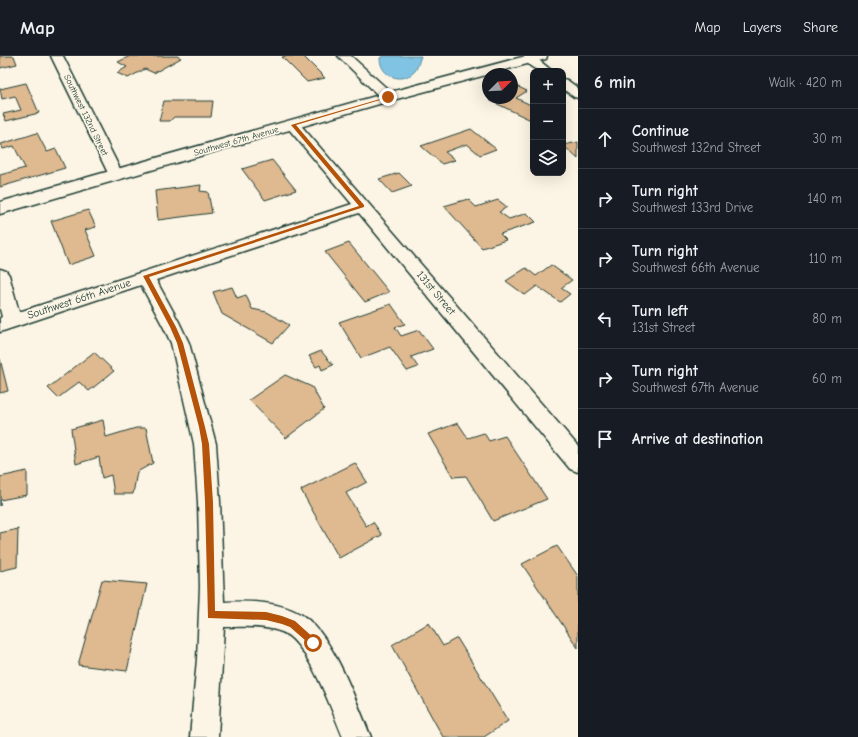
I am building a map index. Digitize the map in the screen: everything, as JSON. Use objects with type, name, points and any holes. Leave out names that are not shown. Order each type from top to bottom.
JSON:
[{"type":"main road","name":"Southwest 67th Avenue","points":[[0,208],[388,97],[535,58]]},
{"type":"street","name":"Southwest 132nd Street","points":[[57,56],[116,175]]},
{"type":"street","points":[[344,56],[388,97]]},
{"type":"street","points":[[535,58],[543,68]]},
{"type":"street","points":[[566,85],[578,94]]},
{"type":"street","name":"131st Street","points":[[293,125],[578,462]]},
{"type":"street","name":"Southwest 66th Avenue","points":[[6,323],[145,276],[363,206]]},
{"type":"street","points":[[0,275],[6,323]]},
{"type":"street","points":[[145,276],[173,327],[180,343],[205,444],[210,530],[211,615],[210,659],[204,737]]},
{"type":"street","points":[[211,615],[266,616],[292,624],[302,631],[313,643],[324,664],[357,737]]},
{"type":"water","points":[[382,56],[421,56],[415,71],[404,78],[399,78],[393,77],[384,70],[381,65],[380,58]]},
{"type":"building","points":[[0,56],[14,56],[17,64],[0,68]]},
{"type":"building","points":[[130,56],[177,56],[181,58],[154,73],[145,69],[128,78],[117,73],[127,67],[118,62]]},
{"type":"building","points":[[303,56],[325,78],[307,82],[282,57]]},
{"type":"building","points":[[26,83],[39,113],[6,121],[3,114],[21,110],[15,96],[2,99],[0,89]]},
{"type":"building","points":[[518,87],[527,91],[518,97]]},
{"type":"building","points":[[518,99],[530,105],[530,120],[497,104],[518,104]]},
{"type":"building","points":[[164,101],[213,101],[211,117],[174,117],[170,121],[159,121]]},
{"type":"building","points":[[471,129],[496,149],[480,155],[467,144],[445,152],[455,160],[442,164],[421,146]]},
{"type":"building","points":[[37,133],[47,152],[56,149],[65,168],[0,187],[0,175],[25,168],[14,146],[3,149],[1,144]]},
{"type":"building","points":[[578,142],[578,159],[566,148],[566,144]]},
{"type":"building","points":[[272,160],[296,190],[265,200],[242,169]]},
{"type":"building","points":[[399,173],[412,186],[392,193],[379,179]]},
{"type":"building","points":[[201,185],[200,191],[208,192],[212,213],[158,220],[155,191]]},
{"type":"building","points":[[468,199],[476,207],[498,200],[507,207],[499,212],[509,219],[527,213],[536,222],[500,234],[506,240],[482,248],[444,206]]},
{"type":"building","points":[[88,210],[96,227],[85,230],[96,256],[68,265],[51,221]]},
{"type":"building","points":[[349,243],[389,292],[365,302],[325,252]]},
{"type":"building","points":[[551,265],[572,280],[561,288],[570,294],[560,302],[537,286],[525,295],[506,281],[526,268],[536,276]]},
{"type":"building","points":[[232,287],[237,298],[246,295],[252,309],[267,312],[289,325],[273,343],[222,314],[213,292]]},
{"type":"building","points":[[391,304],[405,324],[395,327],[401,336],[419,330],[433,349],[411,357],[418,367],[407,371],[390,347],[361,358],[339,322]]},
{"type":"building","points":[[321,351],[333,365],[322,370],[320,365],[316,367],[309,356]]},
{"type":"building","points":[[94,352],[114,371],[89,391],[79,382],[58,398],[48,388]]},
{"type":"building","points":[[0,359],[8,391],[0,393]]},
{"type":"building","points":[[285,375],[312,387],[324,409],[286,438],[249,400]]},
{"type":"building","points":[[103,420],[106,437],[136,428],[146,428],[153,463],[137,472],[133,494],[114,494],[111,475],[102,478],[99,457],[76,464],[71,429]]},
{"type":"building","points":[[458,423],[468,438],[484,433],[489,441],[505,436],[547,499],[493,521],[466,476],[453,477],[428,434]]},
{"type":"building","points":[[355,463],[367,482],[346,493],[366,526],[373,522],[382,535],[339,558],[301,490]]},
{"type":"building","points":[[27,471],[27,495],[0,500],[0,477]]},
{"type":"building","points":[[18,529],[17,567],[0,571],[0,533]]},
{"type":"building","points":[[557,546],[578,576],[578,648],[522,564]]},
{"type":"building","points":[[102,580],[147,584],[127,671],[78,665]]},
{"type":"building","points":[[429,623],[443,646],[457,638],[508,721],[484,737],[443,737],[392,645]]},
{"type":"route","points":[[313,643],[302,631],[292,624],[282,620],[266,616],[211,615],[211,537],[205,444],[202,427],[180,343],[173,327],[145,276],[363,206],[293,125],[388,97]]}]
